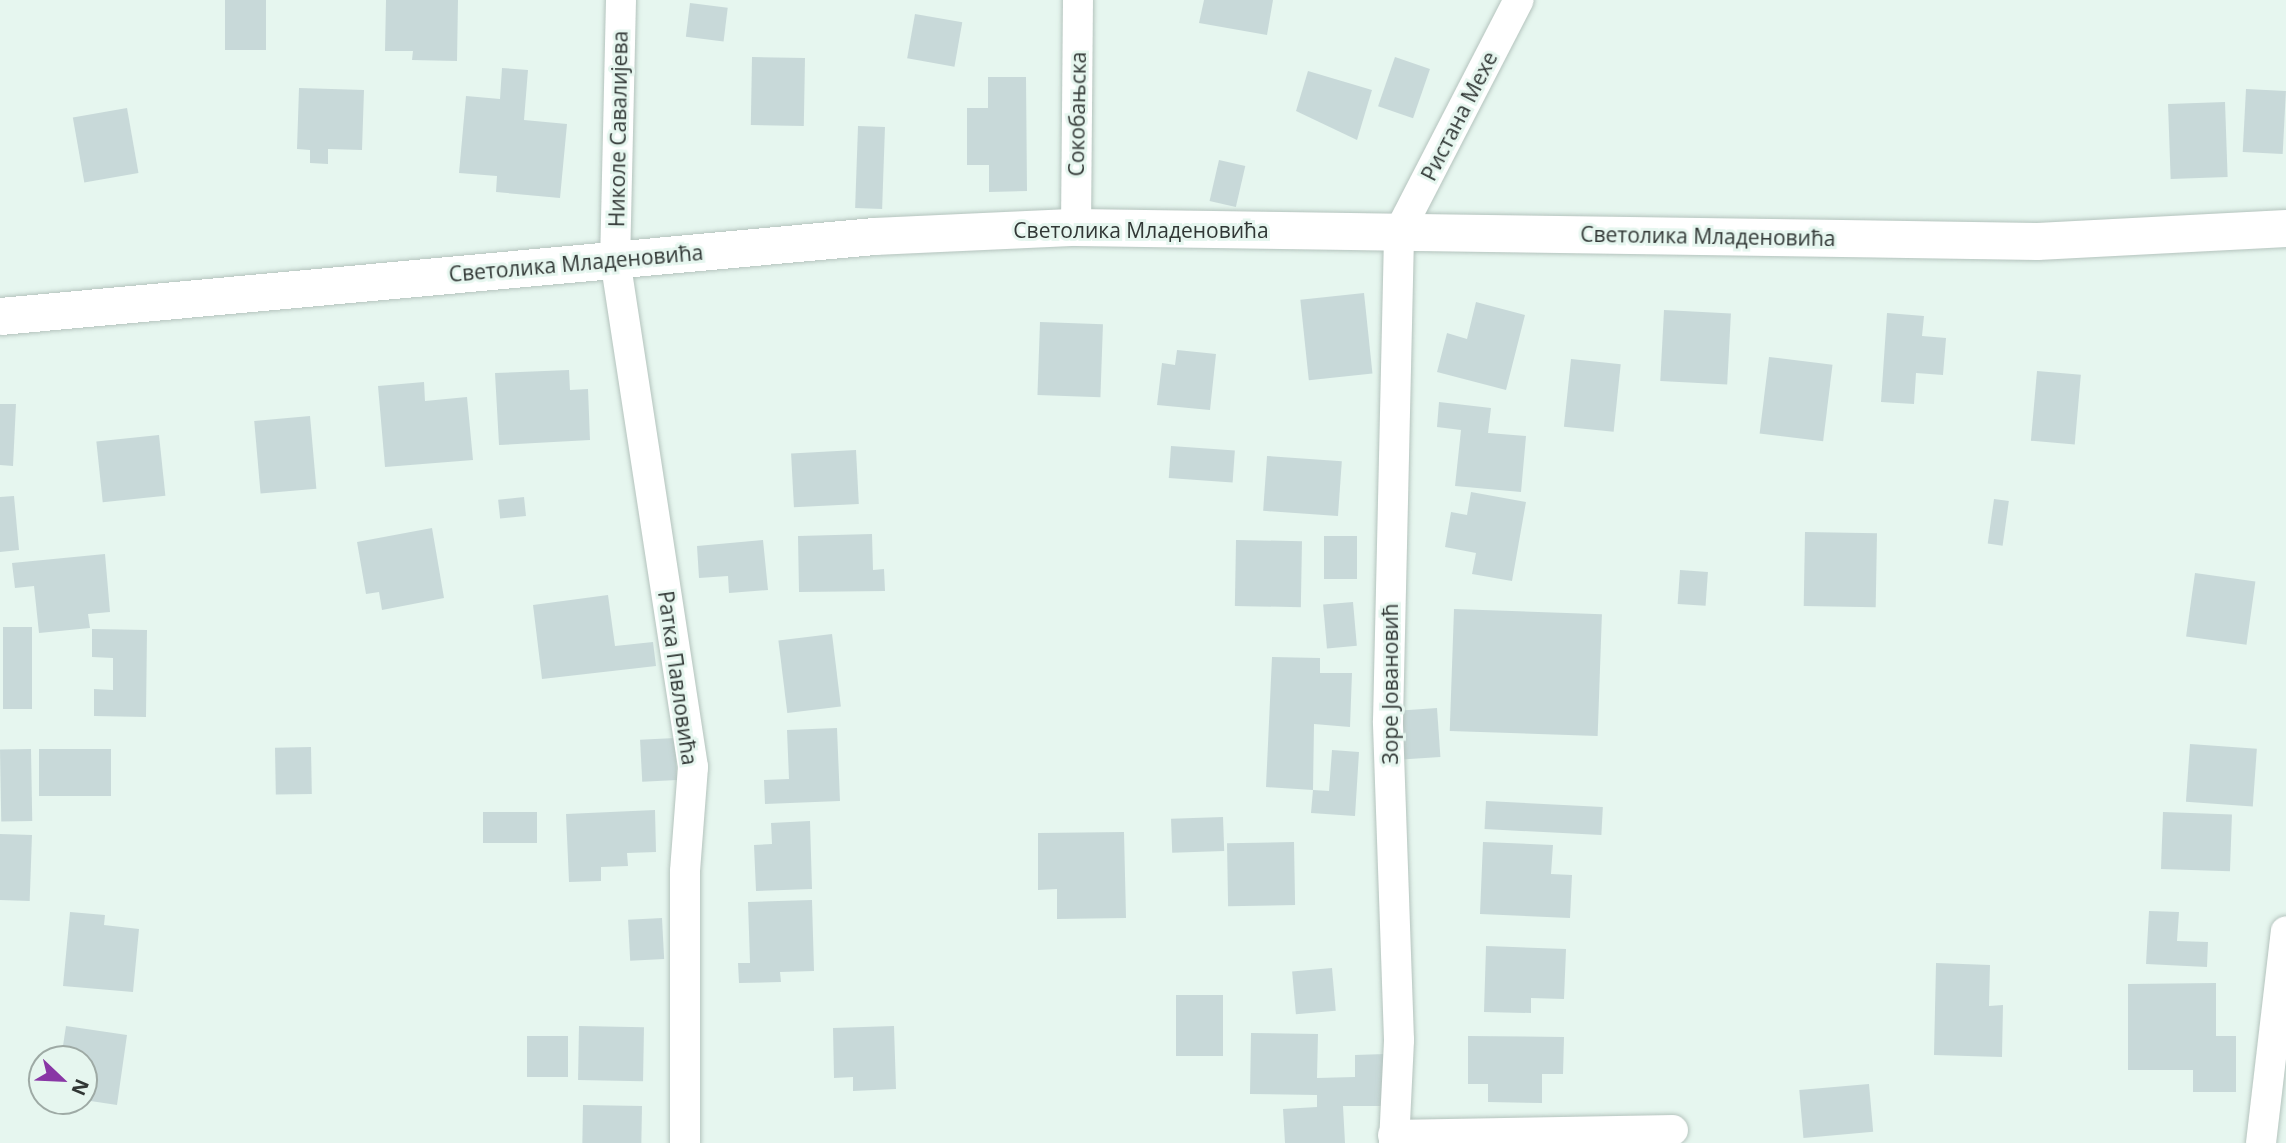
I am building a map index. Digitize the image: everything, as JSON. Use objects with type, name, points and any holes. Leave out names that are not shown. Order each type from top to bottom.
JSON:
[{"type":"street","name":"Николе Савалијева","points":[[615,259],[621,0]]},
{"type":"street","name":"Сокобањска","points":[[1076,227],[1078,0]]},
{"type":"street","name":"Ристана Мехе","points":[[1399,232],[1519,0]]},
{"type":"street","name":"Светолика Младеновића","points":[[0,316],[874,236],[1076,227],[2037,241],[2286,228]]},
{"type":"street","name":"Зоре Јовановић","points":[[1399,232],[1388,721],[1399,1040],[1394,1139],[1673,1130]]},
{"type":"street","name":"Ратка Павловића","points":[[615,259],[693,767],[685,871],[685,1143]]},
{"type":"street","points":[[2261,1143],[2286,931]]},
{"type":"building","points":[[225,0],[266,0],[266,50],[225,50]]},
{"type":"building","points":[[386,0],[458,0],[457,61],[412,60],[413,51],[385,51]]},
{"type":"building","points":[[1204,0],[1273,0],[1267,35],[1199,23]]},
{"type":"building","points":[[690,3],[728,8],[724,41],[686,37]]},
{"type":"building","points":[[915,14],[962,22],[954,67],[907,58]]},
{"type":"building","points":[[752,57],[805,58],[804,126],[751,125]]},
{"type":"building","points":[[1395,57],[1430,69],[1413,118],[1378,106]]},
{"type":"building","points":[[502,68],[528,70],[524,120],[567,124],[560,198],[496,192],[497,176],[459,173],[466,96],[500,99]]},
{"type":"building","points":[[1308,71],[1372,90],[1357,140],[1296,111]]},
{"type":"building","points":[[988,77],[1026,77],[1027,191],[989,192],[989,165],[967,165],[967,108],[988,108]]},
{"type":"building","points":[[299,88],[364,90],[362,150],[328,149],[328,164],[310,163],[310,150],[297,149]]},
{"type":"building","points":[[2246,89],[2286,91],[2283,154],[2243,152]]},
{"type":"building","points":[[2225,102],[2228,177],[2171,179],[2168,104]]},
{"type":"building","points":[[127,108],[138,173],[84,183],[73,118]]},
{"type":"building","points":[[858,126],[885,127],[882,209],[855,208]]},
{"type":"building","points":[[1219,160],[1245,166],[1236,207],[1210,201]]},
{"type":"building","points":[[1364,293],[1372,374],[1309,380],[1300,300]]},
{"type":"building","points":[[1476,302],[1525,315],[1506,390],[1437,372],[1447,333],[1467,339]]},
{"type":"building","points":[[1664,310],[1731,314],[1727,384],[1660,381]]},
{"type":"building","points":[[1887,313],[1924,316],[1922,336],[1946,338],[1943,375],[1916,373],[1914,404],[1881,402]]},
{"type":"building","points":[[1040,322],[1103,324],[1100,397],[1037,395]]},
{"type":"building","points":[[1177,350],[1216,354],[1210,410],[1157,405],[1162,363],[1175,365]]},
{"type":"building","points":[[1769,357],[1833,365],[1823,441],[1760,433]]},
{"type":"building","points":[[1571,359],[1621,364],[1614,432],[1564,427]]},
{"type":"building","points":[[569,370],[570,390],[588,389],[590,440],[499,445],[495,373]]},
{"type":"building","points":[[2037,371],[2081,375],[2075,445],[2031,441]]},
{"type":"building","points":[[424,382],[425,401],[467,397],[473,460],[385,467],[378,386]]},
{"type":"building","points":[[1439,402],[1491,408],[1488,433],[1526,436],[1521,492],[1455,486],[1461,430],[1437,427]]},
{"type":"building","points":[[0,404],[16,404],[13,466],[0,465]]},
{"type":"building","points":[[310,416],[316,489],[261,494],[254,421]]},
{"type":"building","points":[[159,435],[165,496],[103,502],[96,442]]},
{"type":"building","points":[[1171,446],[1235,450],[1233,482],[1169,478]]},
{"type":"building","points":[[856,450],[859,504],[794,507],[791,453]]},
{"type":"building","points":[[1267,456],[1342,461],[1338,516],[1263,511]]},
{"type":"building","points":[[1471,492],[1526,502],[1512,581],[1472,574],[1476,553],[1445,547],[1451,512],[1467,515]]},
{"type":"building","points":[[14,496],[19,550],[0,552],[0,497]]},
{"type":"building","points":[[524,497],[526,516],[500,519],[498,500]]},
{"type":"building","points":[[1994,499],[2009,501],[2003,546],[1988,544]]},
{"type":"building","points":[[432,528],[444,598],[382,610],[379,592],[366,594],[357,542]]},
{"type":"building","points":[[1805,532],[1877,533],[1876,607],[1804,606]]},
{"type":"building","points":[[872,534],[873,570],[884,569],[885,591],[799,592],[798,536]]},
{"type":"building","points":[[1324,536],[1357,536],[1357,579],[1324,579]]},
{"type":"building","points":[[763,540],[768,590],[729,593],[728,576],[699,578],[697,546]]},
{"type":"building","points":[[1236,540],[1302,541],[1301,607],[1235,606]]},
{"type":"building","points":[[105,554],[110,612],[88,614],[90,628],[39,633],[34,586],[15,588],[12,563]]},
{"type":"building","points":[[1680,570],[1708,572],[1706,606],[1678,604]]},
{"type":"building","points":[[2195,573],[2255,581],[2246,645],[2186,636]]},
{"type":"building","points":[[608,595],[615,646],[653,642],[656,666],[542,679],[533,605]]},
{"type":"building","points":[[1353,602],[1357,646],[1327,648],[1323,605]]},
{"type":"building","points":[[1454,609],[1602,614],[1598,736],[1450,731]]},
{"type":"building","points":[[3,627],[32,627],[32,709],[3,709]]},
{"type":"building","points":[[92,629],[147,630],[146,717],[94,716],[94,689],[113,690],[113,658],[92,657]]},
{"type":"building","points":[[832,634],[841,706],[787,713],[778,641]]},
{"type":"building","points":[[1272,657],[1320,658],[1320,673],[1352,673],[1350,727],[1314,724],[1313,790],[1266,787]]},
{"type":"building","points":[[1437,708],[1440,757],[1402,760],[1398,711]]},
{"type":"building","points":[[837,728],[840,801],[765,804],[764,780],[789,779],[787,730]]},
{"type":"building","points":[[675,738],[677,780],[642,782],[640,740]]},
{"type":"building","points":[[2190,744],[2257,749],[2253,807],[2186,802]]},
{"type":"building","points":[[311,747],[312,794],[276,795],[275,748]]},
{"type":"building","points":[[31,749],[32,821],[1,822],[0,750]]},
{"type":"building","points":[[39,749],[111,749],[111,796],[39,796]]},
{"type":"building","points":[[1332,750],[1359,752],[1355,816],[1311,813],[1313,790],[1329,791]]},
{"type":"building","points":[[1486,801],[1603,807],[1601,835],[1485,829]]},
{"type":"building","points":[[655,810],[656,852],[627,853],[628,866],[601,867],[601,881],[569,882],[566,814]]},
{"type":"building","points":[[483,812],[537,812],[537,843],[483,843]]},
{"type":"building","points":[[2163,812],[2232,814],[2230,871],[2161,869]]},
{"type":"building","points":[[1223,817],[1224,851],[1172,853],[1171,819]]},
{"type":"building","points":[[810,821],[812,889],[756,891],[754,845],[772,844],[771,823]]},
{"type":"building","points":[[1124,832],[1126,918],[1057,919],[1057,889],[1038,890],[1038,833]]},
{"type":"building","points":[[0,834],[32,835],[30,901],[0,900]]},
{"type":"building","points":[[1294,842],[1295,905],[1228,906],[1227,843]]},
{"type":"building","points":[[1483,842],[1553,845],[1551,874],[1572,875],[1570,918],[1480,914]]},
{"type":"building","points":[[812,900],[814,971],[780,972],[781,982],[739,983],[738,963],[750,963],[748,902]]},
{"type":"building","points":[[2149,911],[2179,912],[2177,941],[2208,942],[2207,967],[2146,964]]},
{"type":"building","points":[[70,912],[105,915],[104,925],[139,929],[133,992],[63,986]]},
{"type":"building","points":[[662,918],[664,959],[630,961],[628,920]]},
{"type":"building","points":[[1486,946],[1566,949],[1564,999],[1531,998],[1531,1013],[1484,1012]]},
{"type":"building","points":[[1936,963],[1990,965],[1989,1006],[2003,1005],[2002,1057],[1934,1055]]},
{"type":"building","points":[[1332,968],[1336,1011],[1296,1014],[1292,971]]},
{"type":"building","points":[[2216,983],[2216,1036],[2236,1036],[2236,1092],[2193,1092],[2193,1070],[2128,1070],[2128,984]]},
{"type":"building","points":[[1176,995],[1223,995],[1223,1056],[1176,1056]]},
{"type":"building","points":[[66,1026],[127,1035],[117,1105],[98,1102],[98,1045],[63,1045]]},
{"type":"building","points":[[579,1026],[644,1027],[643,1081],[578,1080]]},
{"type":"building","points":[[894,1026],[896,1089],[853,1091],[853,1077],[834,1078],[833,1028]]},
{"type":"building","points":[[1251,1033],[1318,1034],[1317,1078],[1355,1077],[1355,1055],[1385,1054],[1385,1106],[1343,1106],[1345,1143],[1285,1143],[1283,1109],[1317,1107],[1317,1095],[1250,1094]]},
{"type":"building","points":[[527,1036],[568,1036],[568,1077],[527,1077]]},
{"type":"building","points":[[1468,1036],[1564,1037],[1563,1074],[1542,1074],[1542,1103],[1488,1102],[1488,1084],[1468,1084]]},
{"type":"building","points":[[1869,1084],[1873,1132],[1803,1138],[1799,1090]]},
{"type":"building","points":[[583,1105],[642,1106],[641,1143],[582,1143]]}]
